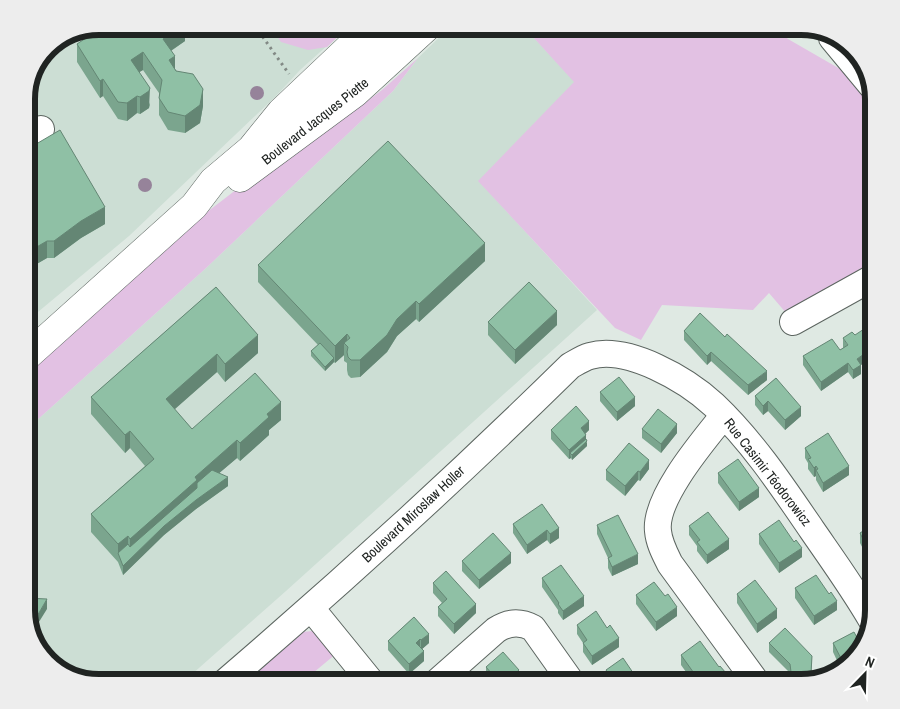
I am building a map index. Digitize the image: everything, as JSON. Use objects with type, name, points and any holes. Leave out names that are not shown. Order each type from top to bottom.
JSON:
[{"type":"main road","name":"Boulevard Jacques Piette","points":[[35,349],[194,206],[213,181],[251,149],[280,112],[362,35]]},
{"type":"main road","name":"Boulevard Jacques Piette","points":[[194,206],[220,192],[355,92],[418,35]]},
{"type":"street","points":[[242,176],[285,134],[296,120],[390,35]]},
{"type":"street","points":[[842,50],[856,67]]},
{"type":"street","points":[[251,149],[280,127],[296,120]]},
{"type":"street","points":[[793,322],[865,283]]},
{"type":"street","name":"Rue Casimir Téodorowicz","points":[[605,354],[629,358],[664,371],[703,396],[724,415],[740,432],[797,507],[865,608]]},
{"type":"street","name":"Boulevard Miroslaw Holler","points":[[234,674],[311,608],[484,449],[570,366],[589,356],[605,354]]},
{"type":"street","points":[[724,415],[676,480],[660,514],[658,532],[664,553],[670,564],[750,674]]},
{"type":"street","points":[[311,608],[365,674]]},
{"type":"street","points":[[446,674],[496,630],[502,626],[514,623],[525,624],[533,628],[566,674]]},
{"type":"path","points":[[262,35],[294,80]]},
{"type":"shaded area","points":[[99,35],[339,35],[300,70],[276,96],[129,236],[35,314],[35,95],[40,74],[54,54],[74,40],[86,36]]},
{"type":"shaded area","points":[[276,35],[340,35],[327,47],[308,50],[281,42]]},
{"type":"shaded area","points":[[442,35],[531,35],[575,82],[479,181],[597,310],[192,674],[86,673],[78,671],[60,661],[46,646],[37,627],[35,614],[35,422],[205,269],[393,91],[418,58]]},
{"type":"shaded area","points":[[531,35],[783,35],[847,73],[864,92],[865,270],[787,314],[769,293],[753,310],[662,305],[641,340],[615,328],[478,181],[574,82]]},
{"type":"shaded area","points":[[418,58],[393,91],[205,269],[35,422],[35,364],[198,219],[241,186],[323,134],[382,90]]},
{"type":"shaded area","points":[[313,631],[337,653],[312,674],[253,674],[302,632]]},
{"type":"building","points":[[169,35],[163,39],[175,56],[169,60],[176,71],[193,74],[203,89],[200,105],[185,116],[168,112],[159,98],[162,80],[143,52],[131,60],[150,88],[149,91],[127,103],[118,102],[103,79],[100,81],[77,44],[89,36]]},
{"type":"building","points":[[60,130],[105,207],[81,221],[54,241],[47,241],[35,248],[35,145]]},
{"type":"building","points":[[388,141],[485,243],[419,304],[416,301],[397,319],[387,335],[360,360],[351,360],[348,357],[348,347],[344,343],[350,338],[347,334],[335,346],[258,265]]},
{"type":"building","points":[[529,282],[557,311],[515,350],[488,322]]},
{"type":"building","points":[[216,287],[258,335],[225,364],[217,354],[166,399],[192,429],[255,373],[281,402],[267,414],[269,417],[240,443],[237,440],[195,477],[197,480],[130,539],[128,536],[118,544],[91,514],[154,459],[130,431],[125,435],[91,397]]},
{"type":"building","points":[[700,313],[725,337],[727,334],[767,371],[748,385],[711,352],[707,356],[684,331]]},
{"type":"building","points":[[865,328],[865,353],[857,359],[861,365],[853,370],[848,363],[821,382],[803,356],[832,339],[840,350],[848,345],[843,338],[852,332],[855,335]]},
{"type":"building","points":[[320,343],[334,358],[325,367],[311,351]]},
{"type":"building","points":[[619,377],[635,397],[617,412],[600,392]]},
{"type":"building","points":[[776,378],[801,407],[785,420],[768,401],[763,406],[755,396]]},
{"type":"building","points":[[576,406],[589,421],[581,428],[586,435],[569,450],[551,430]]},
{"type":"building","points":[[658,409],[677,424],[661,444],[642,429]]},
{"type":"building","points":[[828,433],[849,466],[823,483],[816,470],[818,469],[816,466],[814,468],[808,459],[811,458],[805,448]]},
{"type":"building","points":[[586,439],[587,441],[572,455],[570,453]]},
{"type":"building","points":[[629,443],[649,460],[640,472],[638,471],[625,486],[606,470]]},
{"type":"building","points":[[738,459],[759,488],[739,502],[718,473]]},
{"type":"building","points":[[212,470],[228,477],[164,526],[123,566],[118,553],[128,544],[130,547],[197,488],[197,483]]},
{"type":"building","points":[[542,504],[559,528],[550,534],[547,530],[527,545],[513,524]]},
{"type":"building","points":[[708,512],[729,539],[707,555],[697,542],[700,540],[689,526]]},
{"type":"building","points":[[618,515],[638,554],[612,567],[608,558],[612,556],[597,525]]},
{"type":"building","points":[[779,520],[794,542],[796,540],[802,548],[779,563],[759,534]]},
{"type":"building","points":[[865,530],[865,543],[860,533]]},
{"type":"building","points":[[493,533],[511,553],[479,580],[462,561]]},
{"type":"building","points":[[561,565],[584,596],[563,611],[542,578]]},
{"type":"building","points":[[446,571],[476,604],[454,624],[438,607],[447,599],[433,583]]},
{"type":"building","points":[[816,575],[829,594],[831,592],[837,601],[814,616],[795,588]]},
{"type":"building","points":[[755,580],[777,609],[757,624],[737,594]]},
{"type":"building","points":[[654,582],[665,596],[668,594],[677,607],[656,622],[636,595]]},
{"type":"building","points":[[35,598],[47,599],[36,619]]},
{"type":"building","points":[[596,611],[607,628],[610,625],[619,638],[592,656],[583,643],[587,640],[577,625]]},
{"type":"building","points":[[414,617],[429,634],[416,643],[424,651],[409,664],[388,641]]},
{"type":"building","points":[[785,628],[812,656],[811,673],[791,672],[790,664],[769,643]]},
{"type":"building","points":[[854,632],[858,639],[852,649],[840,649],[840,656],[833,643]]},
{"type":"building","points":[[700,641],[719,667],[726,673],[695,674],[681,655]]},
{"type":"building","points":[[503,652],[519,670],[515,674],[492,674],[486,667]]},
{"type":"building","points":[[623,658],[634,674],[608,674],[606,670]]}]
